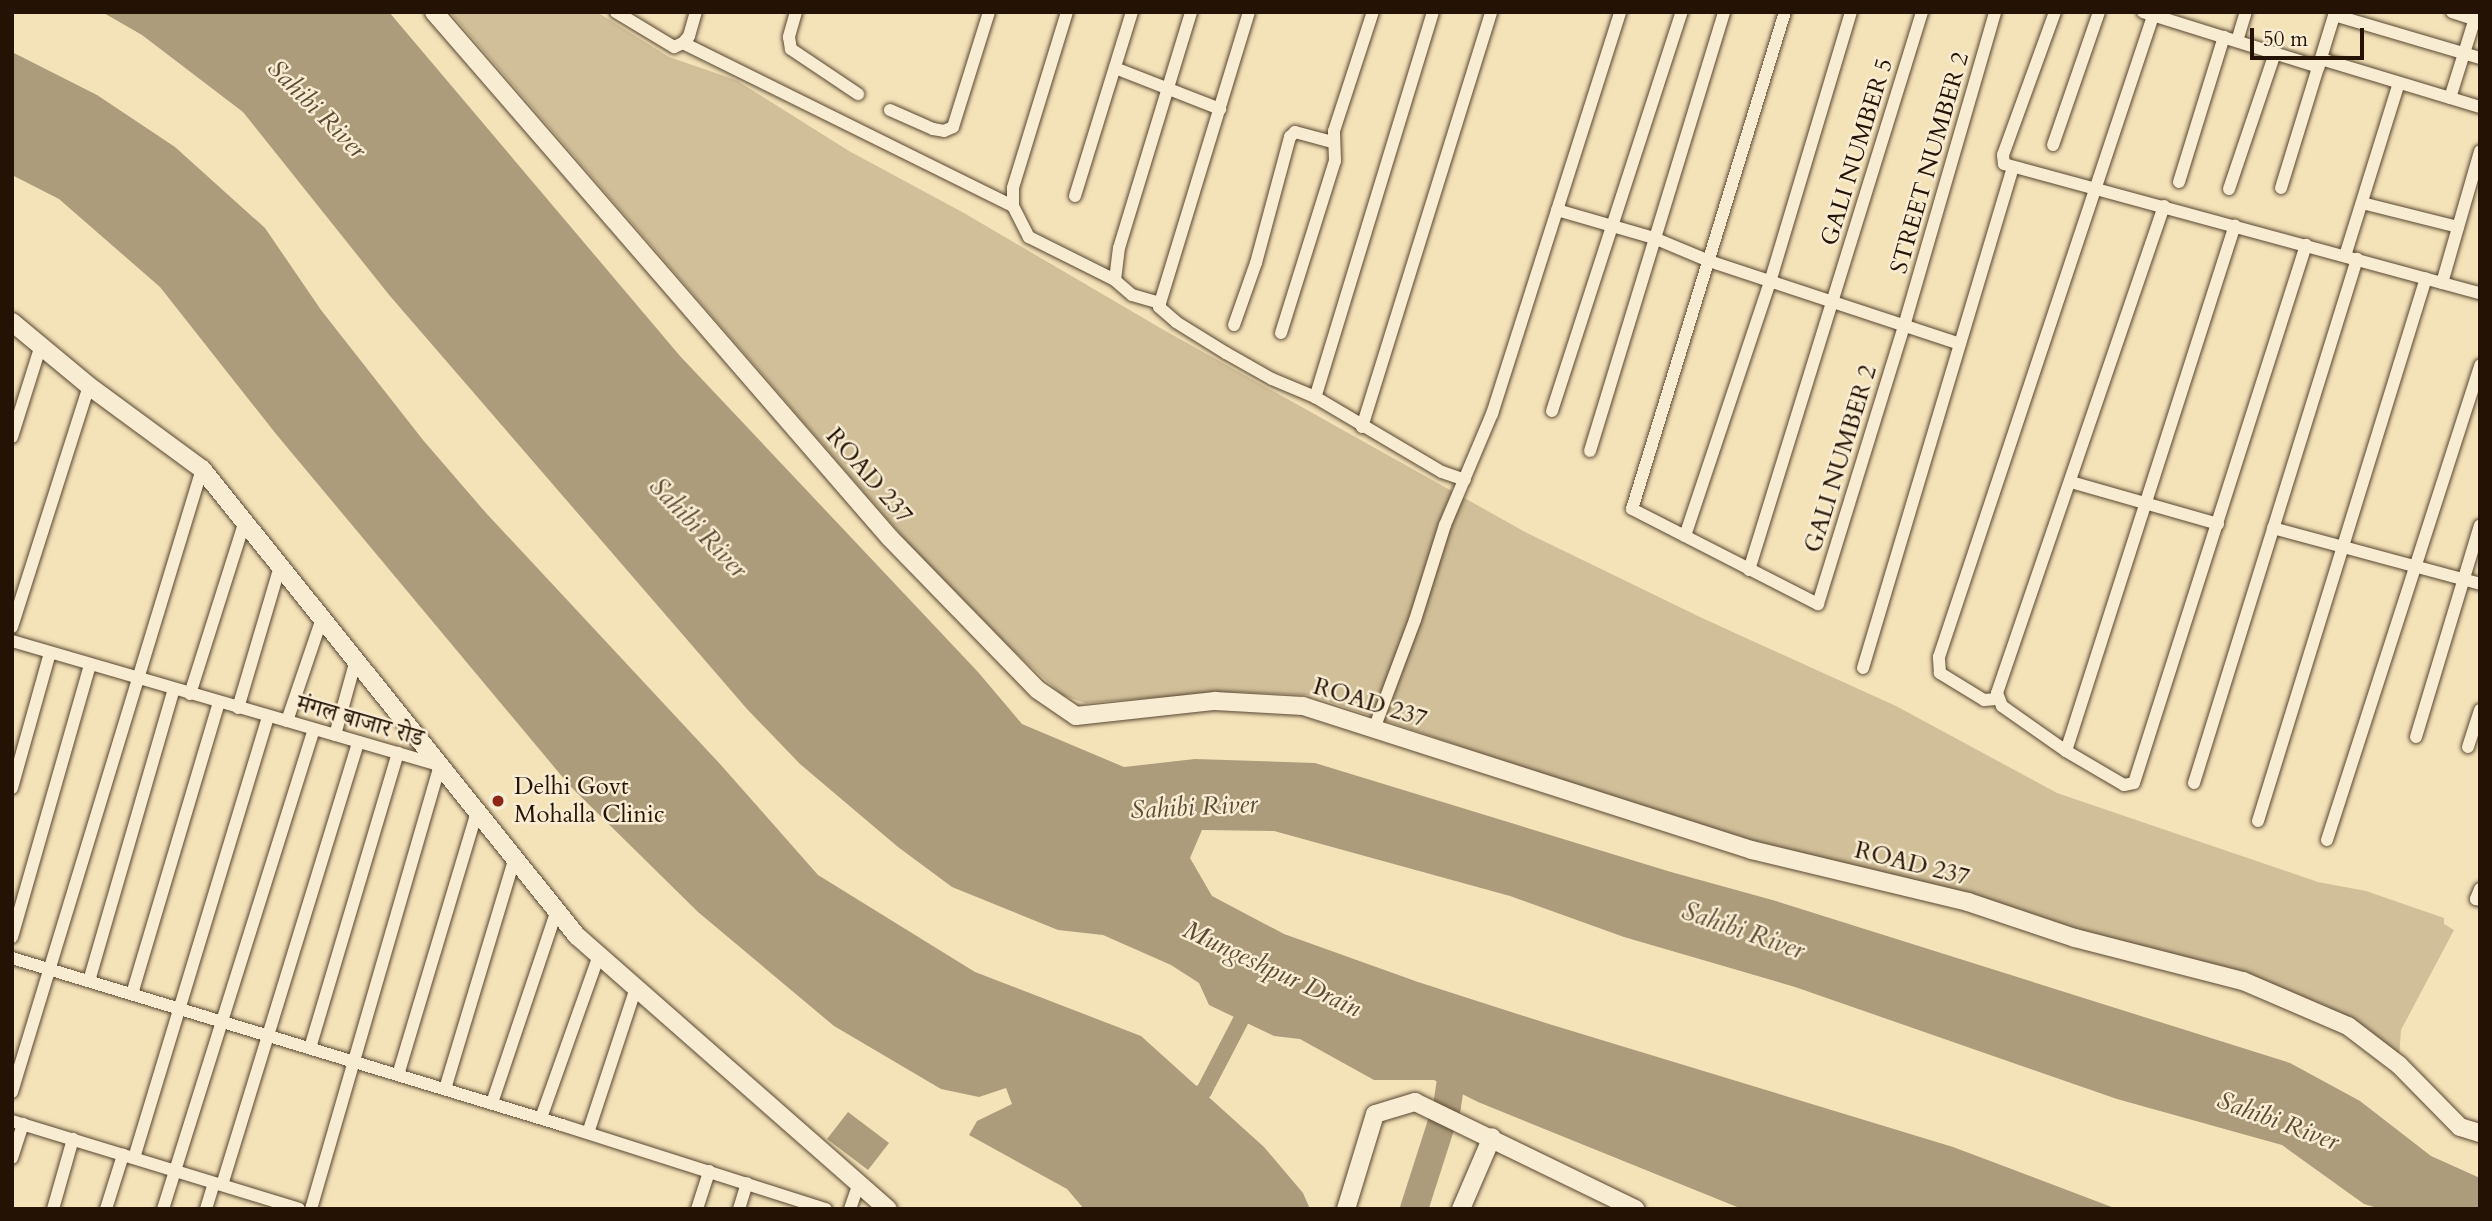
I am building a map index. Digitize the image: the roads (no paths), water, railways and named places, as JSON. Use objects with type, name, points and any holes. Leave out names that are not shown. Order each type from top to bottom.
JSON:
[{"type":"street","name":"ROAD 237","points":[[434,12],[890,538],[1038,690],[1076,716],[1215,701],[1303,706],[1752,850],[1968,902],[2075,938],[2243,981],[2348,1026],[2399,1065],[2460,1127],[2480,1133]]},
{"type":"street","points":[[616,12],[674,47],[689,36],[696,12]]},
{"type":"street","points":[[796,12],[789,37],[791,49],[858,94]]},
{"type":"street","points":[[890,110],[933,129],[944,131],[953,127],[989,12]]},
{"type":"street","points":[[1067,12],[1013,188],[1013,206],[1029,237],[1115,280],[1132,295],[1160,303]]},
{"type":"street","points":[[1075,196],[1132,12]]},
{"type":"street","points":[[1115,280],[1119,248],[1191,12]]},
{"type":"street","points":[[1249,12],[1160,303],[1165,314],[1272,379],[1315,397],[1442,472],[1465,480]]},
{"type":"street","points":[[1281,333],[1335,161],[1334,131],[1373,12]]},
{"type":"street","points":[[1315,397],[1433,12]]},
{"type":"street","points":[[1362,427],[1491,12]]},
{"type":"street","points":[[1374,729],[1415,620],[1446,525],[1500,391],[1620,12]]},
{"type":"street","points":[[1552,411],[1682,12]]},
{"type":"street","points":[[1590,451],[1724,12]]},
{"type":"street","points":[[1749,570],[1632,509],[1785,12]]},
{"type":"street","points":[[1685,536],[1770,282],[1851,12]]},
{"type":"street","name":"GALI NUMBER 5","points":[[1749,570],[1922,12]]},
{"type":"street","name":"STREET NUMBER 2","points":[[1904,326],[1996,12]]},
{"type":"street","points":[[2055,12],[2003,155],[2004,164],[2480,293]]},
{"type":"street","points":[[2053,145],[2099,12]]},
{"type":"street","points":[[2237,41],[2246,12]]},
{"type":"street","points":[[2450,99],[2478,17],[2452,12]]},
{"type":"street","points":[[1997,699],[1984,700],[1940,673],[1940,657],[2096,190],[2148,14],[2181,18],[2224,37],[2275,53],[2399,83],[2480,107]]},
{"type":"street","points":[[2281,188],[2335,14],[2480,58]]},
{"type":"street","points":[[2179,182],[2224,37]]},
{"type":"street","points":[[683,43],[1013,206]]},
{"type":"street","points":[[2229,189],[2275,53]]},
{"type":"street","points":[[1115,68],[1220,109]]},
{"type":"street","points":[[2194,783],[2273,528],[2351,257],[2362,203],[2399,83]]},
{"type":"street","points":[[1234,325],[1256,264],[1290,137],[1295,132],[1333,142]]},
{"type":"street","points":[[2441,283],[2480,151]]},
{"type":"street","points":[[1863,668],[2013,167]]},
{"type":"street","points":[[2362,203],[2458,227]]},
{"type":"street","points":[[1997,699],[2164,206]]},
{"type":"street","points":[[1557,210],[1654,238],[1709,261],[1960,344]]},
{"type":"street","points":[[2066,751],[2235,225]]},
{"type":"street","points":[[1997,699],[2002,706],[2066,751],[2124,785],[2134,783],[2306,244]]},
{"type":"street","points":[[2258,821],[2426,278]]},
{"type":"street","points":[[12,322],[89,386],[202,469],[578,936],[888,1209]]},
{"type":"street","name":"GALI NUMBER 2","points":[[1749,570],[1818,604],[1904,326]]},
{"type":"street","points":[[12,437],[40,348]]},
{"type":"street","points":[[2328,840],[2480,365]]},
{"type":"street","points":[[12,627],[89,386]]},
{"type":"street","points":[[12,1091],[202,469]]},
{"type":"street","points":[[2071,482],[2147,501],[2218,524]]},
{"type":"street","points":[[190,694],[245,521]]},
{"type":"street","points":[[2416,737],[2480,525]]},
{"type":"street","points":[[2273,528],[2480,584]]},
{"type":"street","points":[[238,708],[280,566]]},
{"type":"street","points":[[287,721],[322,618]]},
{"type":"street","name":"मंगल बाजार रोड","points":[[12,641],[440,765],[356,1062],[311,1209]]},
{"type":"street","points":[[12,788],[50,653]]},
{"type":"street","points":[[335,735],[356,660]]},
{"type":"street","points":[[12,937],[90,665]]},
{"type":"street","points":[[89,981],[174,689]]},
{"type":"street","points":[[132,994],[219,702]]},
{"type":"street","points":[[2468,747],[2480,710]]},
{"type":"street","points":[[106,1209],[128,1156],[177,1008],[268,716]]},
{"type":"street","points":[[163,1209],[314,729]]},
{"type":"street","points":[[206,1209],[218,1184],[268,1035],[358,742]]},
{"type":"street","points":[[310,1048],[398,753]]},
{"type":"street","points":[[398,1075],[477,811]]},
{"type":"street","points":[[445,1089],[514,858]]},
{"type":"street","points":[[2480,889],[2476,899],[2480,900]]},
{"type":"street","points":[[492,1103],[557,910]]},
{"type":"street","points":[[541,1118],[599,955]]},
{"type":"street","points":[[12,958],[541,1118],[747,1183],[795,1204],[826,1209]]},
{"type":"street","points":[[588,1133],[636,988]]},
{"type":"street","points":[[1346,1209],[1371,1120],[1379,1111],[1415,1102],[1460,1121],[1635,1209]]},
{"type":"street","points":[[12,1158],[17,1122],[218,1184],[265,1204],[299,1209]]},
{"type":"street","points":[[1461,1209],[1492,1137]]},
{"type":"street","points":[[53,1209],[73,1139]]},
{"type":"street","points":[[697,1209],[709,1171]]},
{"type":"street","points":[[739,1209],[747,1183]]},
{"type":"street","points":[[850,1209],[859,1183]]},
{"type":"water","name":"Sahibi River","points":[[102,12],[389,12],[680,356],[978,672],[1022,724],[1124,767],[1195,759],[1315,763],[1671,872],[1776,901],[2290,1063],[2360,1101],[2431,1156],[2480,1178],[2480,1209],[2381,1209],[2364,1204],[2282,1145],[2117,1099],[1795,987],[1624,937],[1510,896],[1274,831],[1202,830],[1190,858],[1212,896],[1284,934],[1418,982],[1549,1024],[1953,1147],[2117,1209],[1742,1209],[1478,1102],[1434,1080],[1374,1080],[1300,1039],[1274,1036],[1209,1005],[1199,983],[1171,965],[1103,935],[1058,930],[952,887],[898,847],[800,764],[747,709],[390,296],[243,112],[142,35]]},
{"type":"water","points":[[12,52],[97,95],[175,147],[265,228],[321,310],[423,440],[486,513],[720,764],[818,875],[975,972],[1141,1036],[1264,1147],[1303,1193],[1310,1209],[1084,1209],[1067,1189],[969,1135],[977,1121],[1012,1104],[1006,1088],[979,1097],[941,1089],[834,1026],[698,912],[570,786],[276,434],[160,287],[59,199],[12,175]]},
{"type":"water","points":[[848,1112],[889,1143],[868,1170],[827,1139]]},
{"type":"waterway","points":[[1187,1099],[1204,1091],[1241,1020]]},
{"type":"waterway","name":"Mungeshpur Drain","points":[[1414,1209],[1447,1106],[1455,1054]]},
{"type":"place","name":"Delhi Govt Mohalla Clinic","points":[[498,801]]}]
